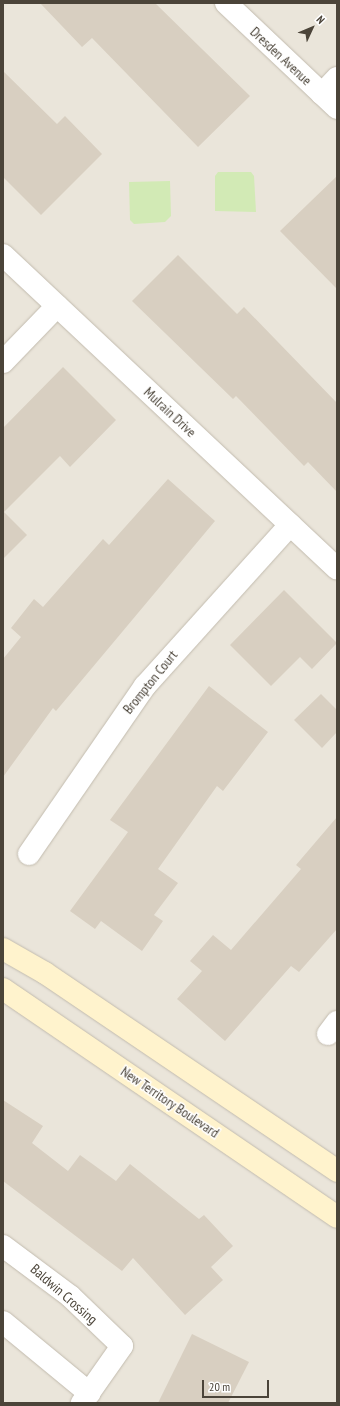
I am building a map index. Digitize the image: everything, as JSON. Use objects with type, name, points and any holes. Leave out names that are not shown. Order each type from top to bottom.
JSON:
[{"type":"street","name":"Dresden Avenue","points":[[226,3],[329,101]]},
{"type":"street","points":[[329,101],[337,78]]},
{"type":"street","name":"Mulrain Drive","points":[[3,255],[337,569]]},
{"type":"street","points":[[3,362],[57,306]]},
{"type":"street","name":"Brompton Court","points":[[29,854],[146,686],[290,525]]},
{"type":"street","points":[[3,949],[45,973],[337,1171]]},
{"type":"street","name":"New Territory Boulevard","points":[[3,989],[337,1217]]},
{"type":"street","name":"Baldwin Crossing","points":[[3,1246],[70,1296],[122,1346],[85,1398]]},
{"type":"street","points":[[3,1322],[85,1398]]},
{"type":"shaded area","points":[[3,3],[337,3],[337,1403],[3,1403]]},
{"type":"green space","points":[[218,172],[251,172],[254,176],[256,212],[215,211],[215,176]]},
{"type":"green space","points":[[170,181],[171,216],[165,222],[134,224],[130,220],[129,182]]},
{"type":"building","points":[[40,3],[155,3],[250,96],[198,147],[92,38],[82,47]]},
{"type":"building","points":[[3,71],[57,124],[65,116],[102,154],[41,215],[3,177]]},
{"type":"building","points":[[337,176],[337,289],[280,231]]},
{"type":"building","points":[[178,255],[237,314],[244,307],[337,403],[337,492],[308,462],[304,466],[236,396],[233,399],[132,301]]},
{"type":"building","points":[[63,367],[116,420],[70,467],[60,456],[4,512],[27,535],[3,559],[3,428]]},
{"type":"building","points":[[168,479],[215,521],[56,711],[53,708],[3,777],[3,659],[21,637],[11,628],[34,599],[43,607],[103,539],[109,545]]},
{"type":"building","points":[[284,590],[337,643],[312,669],[300,657],[271,686],[230,645]]},
{"type":"building","points":[[209,686],[268,732],[223,791],[217,786],[158,869],[178,883],[154,915],[163,921],[142,951],[101,921],[95,929],[70,911],[128,832],[110,820]]},
{"type":"building","points":[[321,694],[337,710],[337,732],[322,748],[294,720]]},
{"type":"building","points":[[337,817],[337,929],[299,972],[291,966],[225,1041],[177,999],[202,971],[190,961],[213,935],[231,950],[301,869],[296,865]]},
{"type":"building","points":[[3,1100],[43,1126],[32,1143],[68,1171],[80,1155],[116,1181],[130,1164],[199,1219],[204,1215],[233,1246],[211,1267],[223,1280],[185,1315],[133,1258],[122,1271],[3,1181]]},
{"type":"building","points":[[192,1334],[249,1362],[228,1403],[158,1403]]}]
